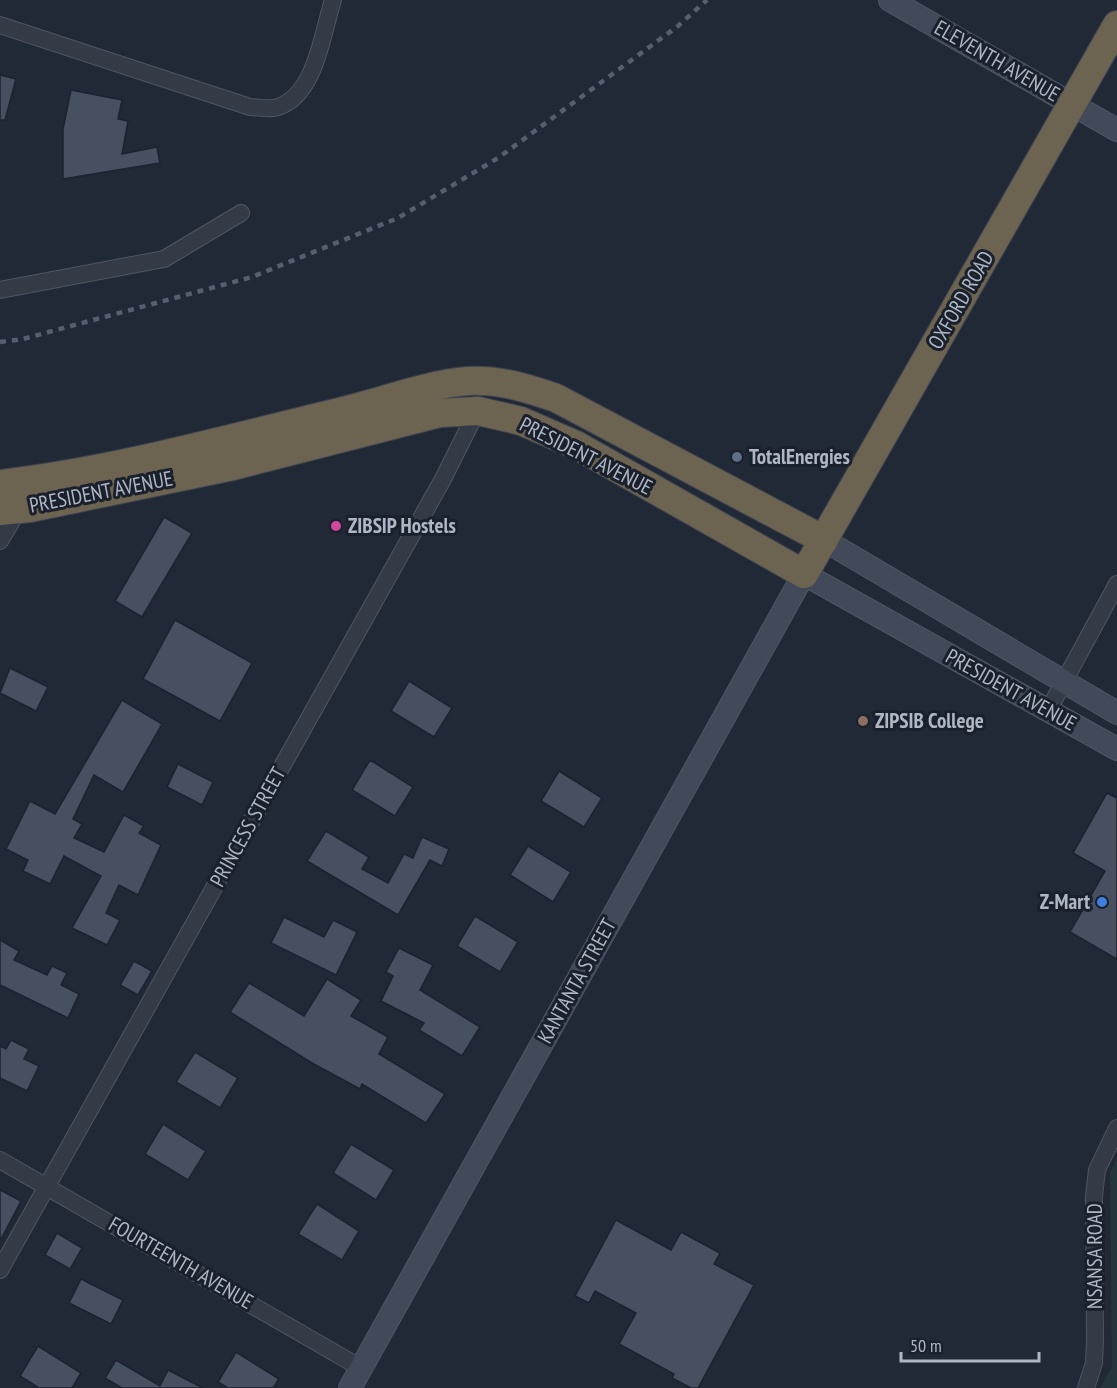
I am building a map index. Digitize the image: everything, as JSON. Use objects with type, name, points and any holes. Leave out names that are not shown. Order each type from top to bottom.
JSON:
[{"type":"highway","name":"OXFORD ROAD","points":[[804,574],[1117,25]]},
{"type":"highway","name":"PRESIDENT AVENUE","points":[[0,484],[227,440],[384,401],[426,387],[488,381],[527,388],[556,398],[824,540]]},
{"type":"highway","points":[[541,429],[556,398]]},
{"type":"highway","name":"PRESIDENT AVENUE","points":[[10,510],[233,466],[440,413],[478,411],[502,414],[541,429],[804,574]]},
{"type":"highway","points":[[674,502],[693,470]]},
{"type":"street","points":[[0,25],[250,107],[276,108],[296,97],[310,74],[333,0]]},
{"type":"street","name":"ELEVENTH AVENUE","points":[[891,0],[1117,130]]},
{"type":"street","points":[[0,290],[164,259],[241,213]]},
{"type":"street","name":"PRINCESS STREET","points":[[0,1270],[443,479],[478,411],[488,381]]},
{"type":"street","points":[[0,541],[10,510]]},
{"type":"street","name":"PRESIDENT AVENUE","points":[[824,540],[1117,713]]},
{"type":"street","name":"PRESIDENT AVENUE","points":[[804,574],[1117,749]]},
{"type":"street","name":"KANTANTA STREET","points":[[350,1388],[804,574]]},
{"type":"street","points":[[1048,711],[1117,584]]},
{"type":"street","name":"NSANSA ROAD","points":[[1086,1388],[1094,1363],[1095,1351],[1094,1196],[1097,1170],[1117,1128]]},
{"type":"street","name":"FOURTEENTH AVENUE","points":[[0,1160],[361,1368]]},
{"type":"shaded area","points":[[1117,1159],[1117,1388],[1100,1388],[1112,1367],[1110,1172]]},
{"type":"building","points":[[0,75],[16,79],[5,120],[0,120]]},
{"type":"building","points":[[71,90],[122,100],[118,119],[128,121],[122,154],[157,147],[160,163],[63,179],[63,129]]},
{"type":"building","points":[[164,517],[192,533],[142,617],[115,601]]},
{"type":"building","points":[[175,620],[252,663],[220,721],[143,679]]},
{"type":"building","points":[[10,668],[48,687],[36,711],[0,693]]},
{"type":"building","points":[[409,681],[452,708],[434,737],[391,711]]},
{"type":"building","points":[[122,700],[162,724],[123,792],[94,775],[73,819],[82,824],[74,838],[104,852],[124,815],[144,826],[139,833],[161,845],[138,895],[119,885],[106,913],[120,920],[107,945],[72,928],[101,876],[64,856],[50,884],[23,871],[28,860],[6,849],[30,801],[55,814]]},
{"type":"building","points":[[370,760],[413,787],[395,816],[352,790]]},
{"type":"building","points":[[178,764],[213,782],[202,805],[167,787]]},
{"type":"building","points":[[559,771],[602,798],[584,827],[541,801]]},
{"type":"building","name":"Z-Mart","points":[[1107,793],[1117,798],[1117,959],[1070,932],[1105,871],[1073,853]]},
{"type":"building","points":[[326,831],[369,857],[362,869],[388,883],[404,854],[413,858],[422,837],[449,849],[442,866],[430,860],[398,915],[307,861]]},
{"type":"building","points":[[528,846],[571,872],[553,902],[510,875]]},
{"type":"building","points":[[475,916],[518,942],[500,972],[457,946]]},
{"type":"building","points":[[284,917],[324,937],[333,920],[357,932],[336,975],[271,943]]},
{"type":"building","points":[[0,940],[19,951],[14,960],[47,975],[52,966],[67,973],[61,985],[79,994],[68,1018],[0,985]]},
{"type":"building","points":[[399,948],[433,965],[420,990],[480,1027],[462,1056],[419,1030],[424,1023],[381,1001],[393,976],[386,972]]},
{"type":"building","points":[[134,961],[152,971],[138,995],[120,985]]},
{"type":"building","points":[[327,979],[361,1000],[351,1016],[388,1037],[379,1054],[445,1094],[426,1123],[362,1084],[360,1089],[312,1063],[230,1012],[249,983],[304,1016]]},
{"type":"building","points":[[11,1040],[29,1049],[24,1059],[39,1066],[27,1091],[0,1078],[0,1046],[6,1049]]},
{"type":"building","points":[[195,1052],[238,1078],[220,1108],[176,1082]]},
{"type":"building","points":[[163,1124],[206,1151],[188,1180],[145,1154]]},
{"type":"building","points":[[351,1144],[394,1170],[376,1200],[333,1173]]},
{"type":"building","points":[[0,1190],[21,1201],[0,1241]]},
{"type":"building","points":[[317,1204],[359,1231],[342,1260],[298,1234]]},
{"type":"building","points":[[616,1220],[671,1250],[681,1232],[720,1253],[714,1264],[754,1285],[698,1388],[691,1388],[672,1378],[674,1374],[619,1344],[636,1313],[595,1291],[589,1303],[575,1296]]},
{"type":"building","points":[[57,1233],[82,1248],[70,1269],[45,1255]]},
{"type":"building","points":[[81,1279],[123,1300],[111,1324],[69,1303]]},
{"type":"building","points":[[38,1346],[81,1373],[72,1388],[39,1388],[20,1376]]},
{"type":"building","points":[[236,1352],[279,1379],[273,1388],[228,1388],[218,1382]]},
{"type":"building","points":[[116,1360],[160,1386],[168,1370],[203,1388],[122,1388],[105,1378]]},
{"type":"railway","points":[[0,342],[23,339],[252,277],[398,218],[498,158],[678,26],[707,0]]},
{"type":"place","name":"TotalEnergies","points":[[737,457]]},
{"type":"place","name":"ZIBSIP Hostels","points":[[336,526]]},
{"type":"place","name":"ZIPSIB College","points":[[863,721]]},
{"type":"place","name":"Z-Mart","points":[[1102,902]]}]
